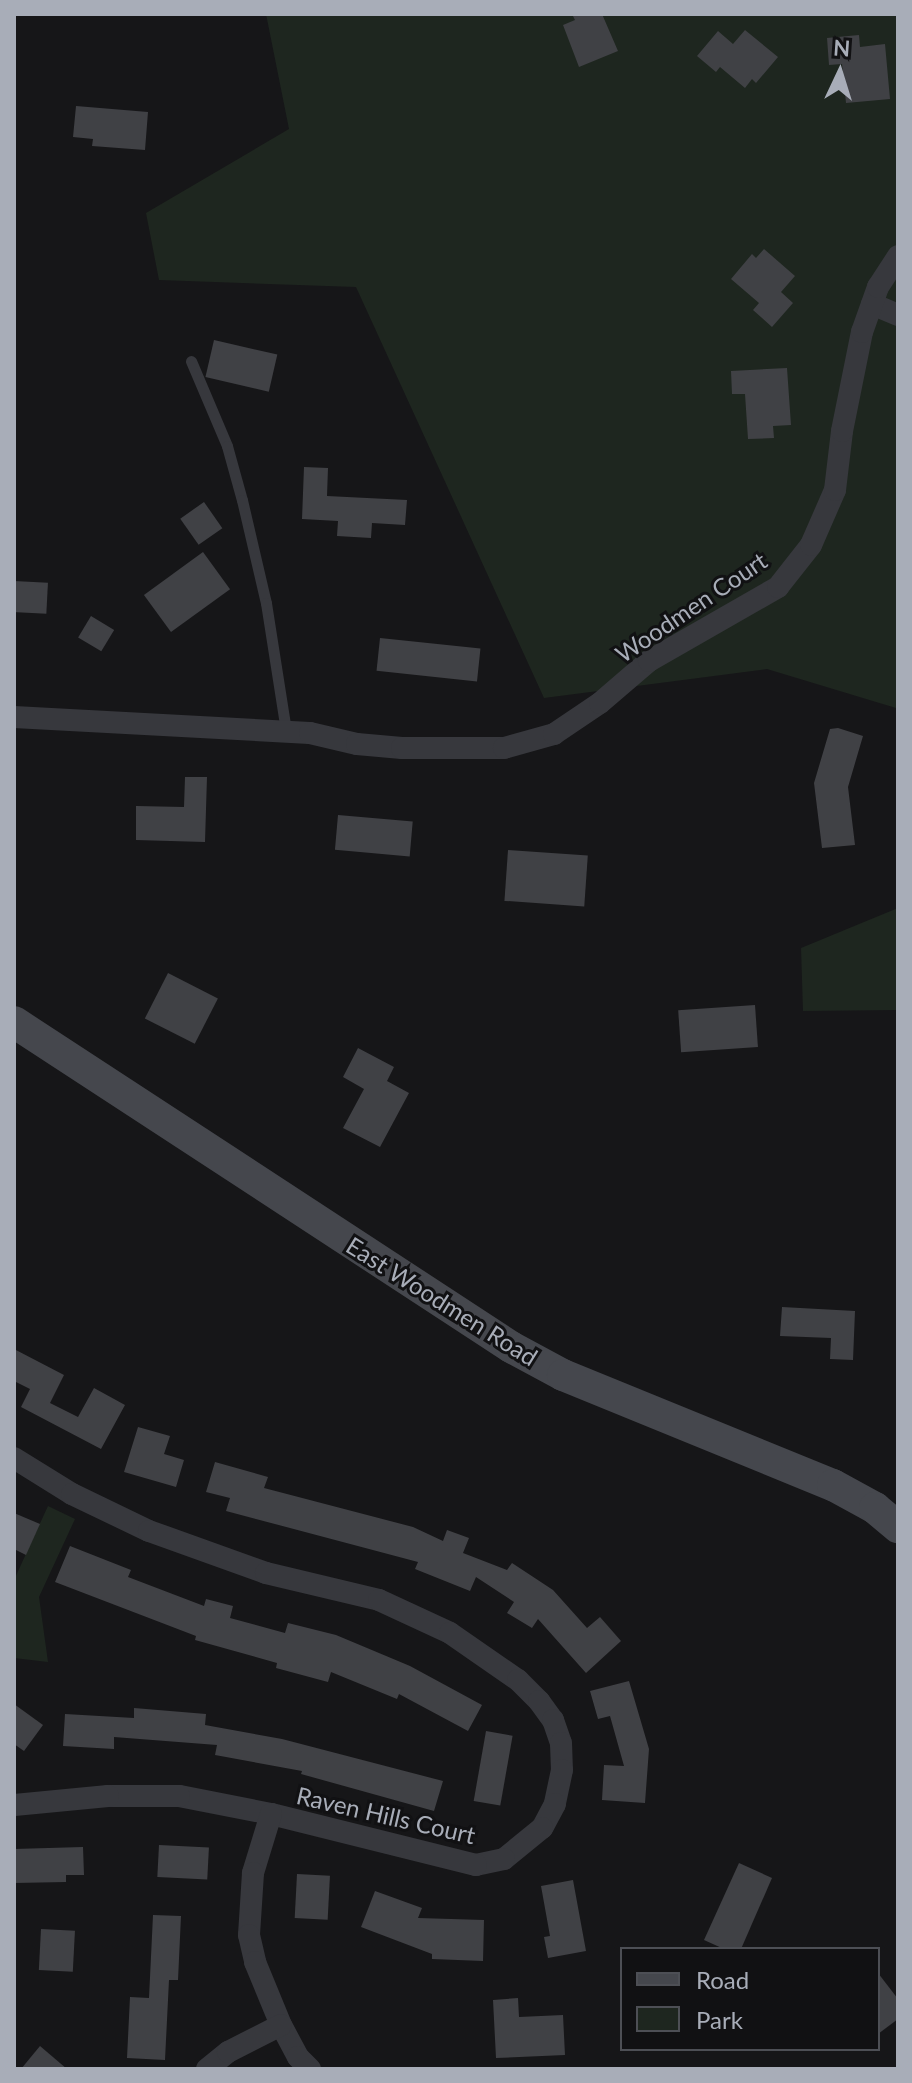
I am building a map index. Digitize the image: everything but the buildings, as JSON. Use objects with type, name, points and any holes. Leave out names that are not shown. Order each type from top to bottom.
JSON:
[{"type":"main road","name":"East Woodmen Road","points":[[14,1022],[511,1347],[563,1375],[833,1485],[875,1508],[898,1527]]},
{"type":"street","name":"Woodmen Court","points":[[14,717],[286,731],[402,748],[504,748],[542,740],[600,703],[649,661],[778,587],[811,545],[835,490],[862,332],[872,304],[898,256]]},
{"type":"street","points":[[872,304],[898,315]]},
{"type":"street","name":"Raven Hills Court","points":[[14,1458],[72,1494],[162,1536],[266,1573],[379,1600],[450,1633],[518,1680],[553,1720],[561,1743],[562,1770],[555,1804],[542,1828],[504,1859],[476,1865],[449,1861],[271,1814],[179,1796],[14,1805]]},
{"type":"street","points":[[271,1814],[253,1873],[249,1935],[255,1962],[281,2025],[298,2057],[310,2069]]},
{"type":"street","points":[[207,2069],[228,2052],[281,2025]]},
{"type":"lane","points":[[191,361],[227,446],[242,500],[266,603],[286,731]]},
{"type":"green space","points":[[266,14],[898,14],[898,751],[896,708],[767,669],[544,698],[356,287],[159,280],[146,213],[289,129]]},
{"type":"green space","points":[[898,908],[898,1010],[803,1011],[801,948]]},
{"type":"green space","points":[[48,1506],[75,1519],[39,1597],[48,1662],[14,1658],[14,1580]]}]
